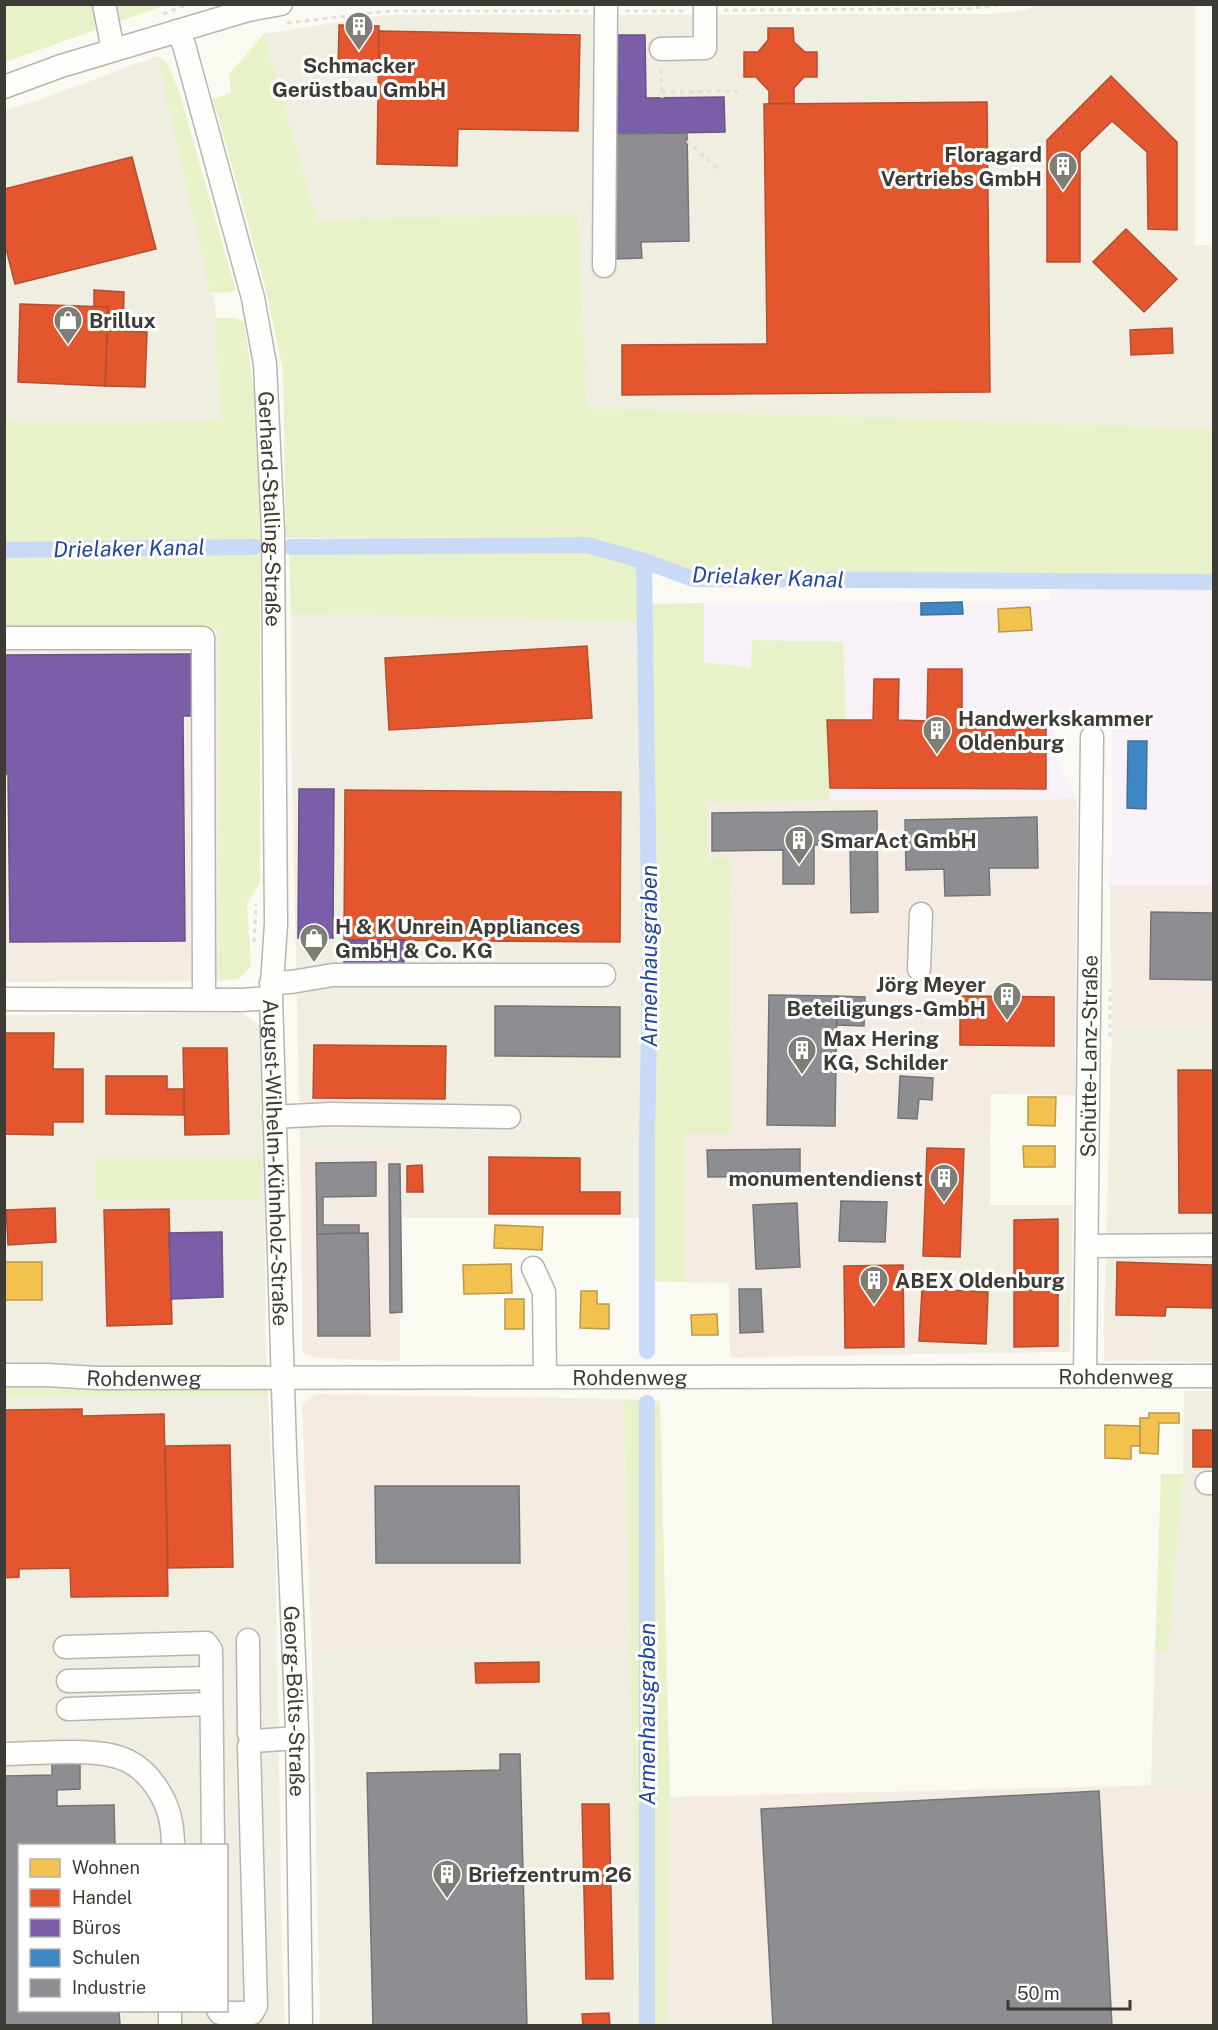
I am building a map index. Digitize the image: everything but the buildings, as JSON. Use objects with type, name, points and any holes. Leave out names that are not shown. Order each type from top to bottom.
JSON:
[{"type":"street","points":[[104,4],[113,50]]},
{"type":"street","points":[[604,266],[606,8]]},
{"type":"street","points":[[661,49],[705,48],[705,8]]},
{"type":"street","points":[[4,87],[61,66],[248,10],[283,14]]},
{"type":"street","name":"Gerhard-Stalling-Straße","points":[[177,31],[184,45],[253,298],[265,364],[273,531],[276,924],[271,991]]},
{"type":"street","points":[[4,638],[203,638],[204,999]]},
{"type":"street","name":"Schütte-Lanz-Straße","points":[[1085,1376],[1092,737]]},
{"type":"street","points":[[919,969],[921,914]]},
{"type":"street","points":[[271,991],[291,982],[333,975],[604,975]]},
{"type":"street","name":"August-Wilhelm-Kühnholz-Straße","points":[[4,999],[204,999],[271,991],[282,1377]]},
{"type":"street","points":[[274,1117],[330,1114],[508,1117]]},
{"type":"street","points":[[1087,1246],[1214,1245]]},
{"type":"street","points":[[533,1268],[544,1292],[545,1377]]},
{"type":"street","name":"Rohdenweg","points":[[4,1375],[97,1378],[1214,1376]]},
{"type":"street","name":"Georg-Bölts-Straße","points":[[282,1377],[297,1738],[301,2025]]},
{"type":"street","points":[[221,2016],[252,2013],[256,2006],[248,1640]]},
{"type":"street","points":[[65,1647],[206,1642],[211,1650],[213,1844]]},
{"type":"street","points":[[68,1681],[210,1678]]},
{"type":"street","points":[[68,1709],[212,1704]]},
{"type":"street","points":[[212,1752],[297,1738]]},
{"type":"street","points":[[4,1754],[95,1752],[127,1760],[152,1779],[168,1806],[173,1844]]},
{"type":"path","points":[[447,11],[448,4]]},
{"type":"path","points":[[283,14],[606,8],[967,9],[1005,4]]},
{"type":"path","points":[[661,49],[662,98]]},
{"type":"path","points":[[662,92],[738,90]]},
{"type":"path","points":[[687,141],[719,170]]},
{"type":"path","points":[[254,944],[254,907],[259,897]]},
{"type":"path","points":[[1109,1047],[1110,979]]},
{"type":"shaded area","points":[[1039,4],[1195,5],[1195,245],[1213,245],[1213,429],[587,408],[578,214],[317,220],[264,34],[384,15],[992,14],[1027,10]]},
{"type":"shaded area","points":[[157,56],[215,305],[221,421],[5,422],[4,111]]},
{"type":"shaded area","points":[[1051,586],[1213,588],[1213,885],[1110,885],[1113,801],[1112,716],[1053,710],[1056,760],[1077,799],[707,803],[647,604],[1051,601]]},
{"type":"shaded area","points":[[291,614],[641,621],[645,974],[644,1218],[402,1218],[401,1145],[300,1146],[291,728]]},
{"type":"shaded area","points":[[4,629],[219,629],[219,981],[5,982]]},
{"type":"shaded area","points":[[1077,799],[1075,1095],[991,1094],[990,1144],[921,1144],[916,1354],[730,1358],[729,1283],[684,1282],[686,1132],[731,1133],[730,860],[708,858],[707,803]]},
{"type":"shaded area","points":[[1110,885],[1213,885],[1213,1030],[1112,1030]]},
{"type":"shaded area","points":[[242,1013],[260,1026],[263,1035],[266,1363],[5,1367],[4,1015]]},
{"type":"shaded area","points":[[1112,1030],[1213,1030],[1213,1362],[1149,1361],[1150,1326],[1104,1325]]},
{"type":"shaded area","points":[[920,1144],[990,1144],[990,1205],[1073,1205],[1070,1352],[916,1354]]},
{"type":"shaded area","points":[[401,1145],[400,1361],[317,1358],[303,1353],[300,1146]]},
{"type":"shaded area","points":[[1104,1325],[1150,1326],[1149,1361],[1104,1361]]},
{"type":"shaded area","points":[[1184,1391],[1213,1391],[1213,1784],[1151,1785],[1155,1652],[1168,1650],[1183,1474]]},
{"type":"shaded area","points":[[316,1394],[624,1399],[630,1646],[312,1654],[302,1404]]},
{"type":"shaded area","points":[[268,1395],[275,1537],[285,2025],[5,2025],[4,1397]]},
{"type":"shaded area","points":[[630,1646],[639,2025],[320,2025],[312,1654]]},
{"type":"shaded area","points":[[1213,1784],[1213,2025],[668,2026],[670,1797]]},
{"type":"green space","points":[[4,5],[166,5],[5,62]]},
{"type":"green space","points":[[264,34],[317,220],[578,214],[587,408],[1213,429],[1213,574],[695,573],[582,537],[286,538],[283,370],[264,282],[212,99],[231,93],[229,74]]},
{"type":"green space","points":[[157,56],[167,63],[179,91],[236,291],[211,292]]},
{"type":"green space","points":[[215,318],[235,318],[244,322],[255,397],[260,529],[260,884],[247,903],[251,967],[238,979],[219,981],[219,629],[5,629],[4,422],[221,421]]},
{"type":"green space","points":[[587,550],[640,566],[641,621],[291,614],[289,551]]},
{"type":"green space","points":[[704,603],[704,662],[751,668],[752,640],[843,642],[846,720],[827,720],[830,800],[707,803],[708,858],[730,859],[731,1133],[686,1133],[684,1282],[653,1281],[655,971],[647,604]]},
{"type":"green space","points":[[96,1159],[261,1159],[261,1200],[96,1200]]},
{"type":"green space","points":[[266,1363],[268,1395],[5,1397],[4,1367]]},
{"type":"green space","points":[[624,1399],[660,1401],[670,1797],[668,2025],[639,2025]]},
{"type":"green space","points":[[1161,1474],[1183,1474],[1168,1650],[1155,1652]]},
{"type":"waterway","name":"Drielaker Kanal","points":[[291,547],[587,545],[644,561],[693,579],[1214,582]]},
{"type":"waterway","name":"Drielaker Kanal","points":[[4,550],[254,547]]},
{"type":"waterway","name":"Armenhausgraben","points":[[644,561],[650,971],[647,1351]]},
{"type":"waterway","name":"Armenhausgraben","points":[[647,1403],[647,2026]]},
{"type":"place","name":"Schmacker Gerüstbau GmbH","points":[[359,52]]},
{"type":"place","name":"Floragard Vertriebs GmbH","points":[[1063,192]]},
{"type":"place","name":"Brillux","points":[[68,346]]},
{"type":"place","name":"Handwerkskammer Oldenburg","points":[[937,756]]},
{"type":"place","name":"SmarAct GmbH","points":[[799,866]]},
{"type":"place","name":"H & K Unrein Appliances GmbH & Co. KG","points":[[314,964]]},
{"type":"place","name":"Jörg Meyer Beteiligungs-GmbH","points":[[1007,1022]]},
{"type":"place","name":"Max Hering KG, Schilder","points":[[802,1076]]},
{"type":"place","name":"monumentendienst","points":[[944,1204]]},
{"type":"place","name":"ABEX Oldenburg","points":[[874,1306]]},
{"type":"place","name":"Briefzentrum 26","points":[[447,1900]]}]
